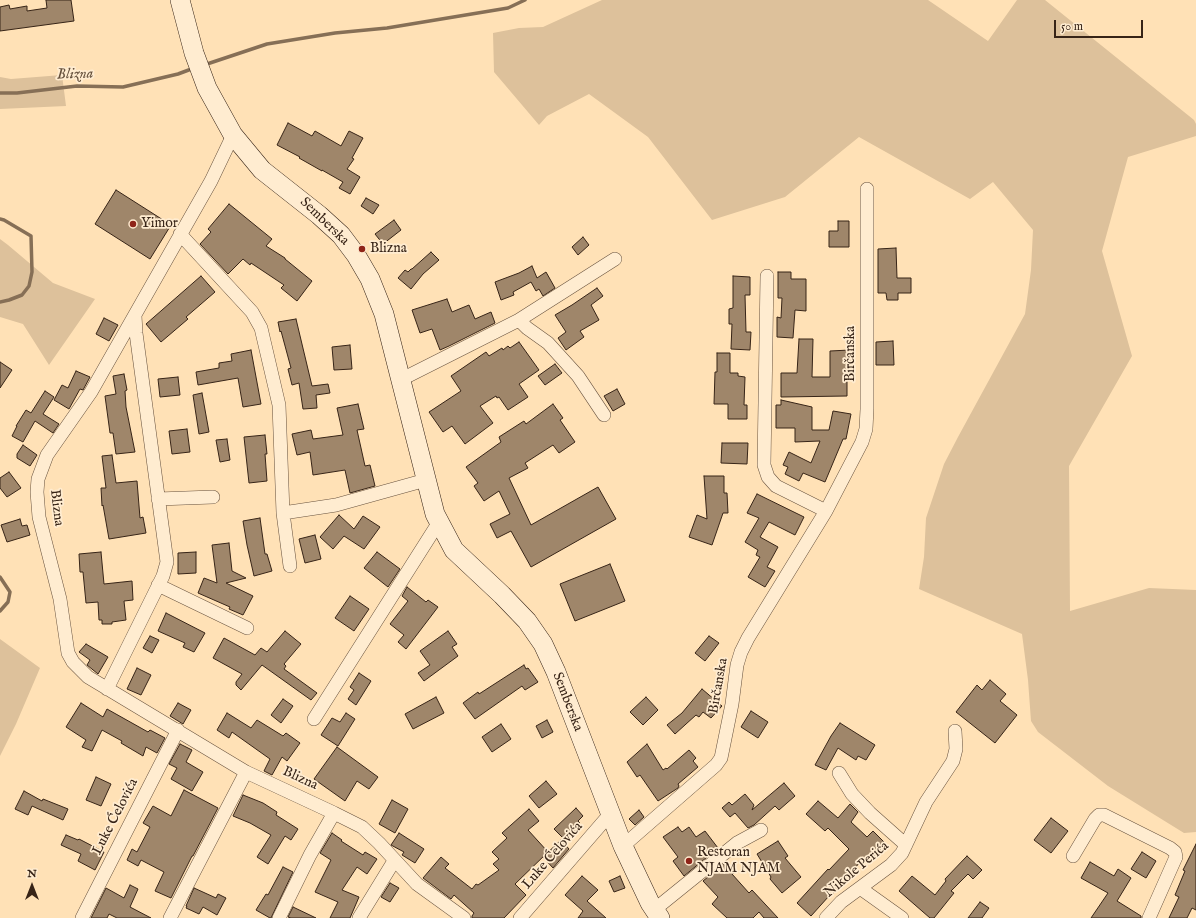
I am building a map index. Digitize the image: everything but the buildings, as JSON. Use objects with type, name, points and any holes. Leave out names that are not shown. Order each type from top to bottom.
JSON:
[{"type":"main road","name":"Semberska","points":[[180,0],[194,53],[207,88],[233,135],[262,170],[319,215],[341,235],[356,255],[370,279],[384,314],[435,514],[454,550],[527,621],[543,644],[556,672],[623,846],[657,914]]},
{"type":"street","name":"Blizna","points":[[233,135],[211,181],[134,314],[130,325],[91,392],[47,455],[38,479],[37,492],[39,517],[60,599],[68,653],[73,662],[88,677],[246,772],[362,827],[417,884],[464,918]]},
{"type":"street","name":"Birčanska","points":[[623,846],[716,765],[721,758],[732,704],[737,665],[741,652],[826,510],[862,442],[866,429],[867,409],[867,189]]},
{"type":"street","points":[[180,234],[252,312],[261,328],[279,405],[284,514],[290,566]]},
{"type":"street","points":[[400,380],[519,320],[615,259]]},
{"type":"street","points":[[767,276],[764,465],[768,477],[776,486],[826,510]]},
{"type":"street","points":[[107,689],[163,576],[167,562],[134,314]]},
{"type":"street","points":[[519,320],[527,328],[548,343],[578,376],[604,416]]},
{"type":"street","points":[[284,514],[336,505],[426,480]]},
{"type":"street","points":[[158,499],[213,497]]},
{"type":"street","points":[[314,719],[439,522]]},
{"type":"street","points":[[158,585],[247,628]]},
{"type":"street","name":"Luke Ćelovića","points":[[82,918],[178,730]]},
{"type":"street","name":"Nikole Perića","points":[[826,918],[842,902],[891,865],[902,853],[926,802],[953,761],[956,749],[955,731]]},
{"type":"street","points":[[170,918],[246,772]]},
{"type":"street","name":"Nikole Perića","points":[[839,773],[852,794],[870,813],[906,845]]},
{"type":"street","points":[[279,918],[310,855],[334,813]]},
{"type":"street","name":"Luke Ćelovića","points":[[520,918],[610,814]]},
{"type":"street","points":[[1073,856],[1095,819],[1099,815],[1104,815],[1170,848],[1175,852],[1176,857],[1149,918]]},
{"type":"street","name":"Semberska","points":[[657,914],[737,843],[761,830]]},
{"type":"street","points":[[359,918],[394,861]]},
{"type":"street","points":[[860,888],[902,918]]},
{"type":"shaded area","points":[[602,0],[928,0],[988,41],[1017,0],[1045,0],[1194,120],[1196,124],[1196,136],[1128,157],[1102,251],[1132,356],[1069,466],[1070,611],[1149,588],[1196,590],[1196,832],[1184,833],[1108,786],[1038,732],[1031,721],[1028,680],[1022,634],[919,589],[924,557],[926,518],[944,464],[1025,314],[1031,270],[1033,230],[993,182],[970,199],[859,137],[785,197],[712,220],[648,137],[589,94],[547,116],[539,125],[494,72],[493,33],[519,28],[543,27]]},
{"type":"shaded area","points":[[62,75],[66,106],[0,109],[0,77],[11,79]]},
{"type":"shaded area","points":[[0,239],[53,283],[95,299],[49,365],[23,324],[0,317]]},
{"type":"shaded area","points":[[0,639],[40,668],[16,724],[0,756]]},
{"type":"waterway","name":"Blizna","points":[[204,65],[267,44],[335,33],[387,28],[508,8],[525,0]]},
{"type":"waterway","name":"Blizna","points":[[0,93],[17,93],[77,86],[123,87],[178,74],[194,68]]},
{"type":"waterway","name":"Blizna","points":[[0,219],[31,236],[32,272],[29,286],[22,295],[0,302]]},
{"type":"waterway","name":"Blizna","points":[[0,577],[10,592],[8,602],[0,611]]},
{"type":"place","name":"Yimor","points":[[133,224]]},
{"type":"place","name":"Blizna","points":[[362,249]]},
{"type":"place","name":"Restoran NJAM NJAM","points":[[689,861]]}]
